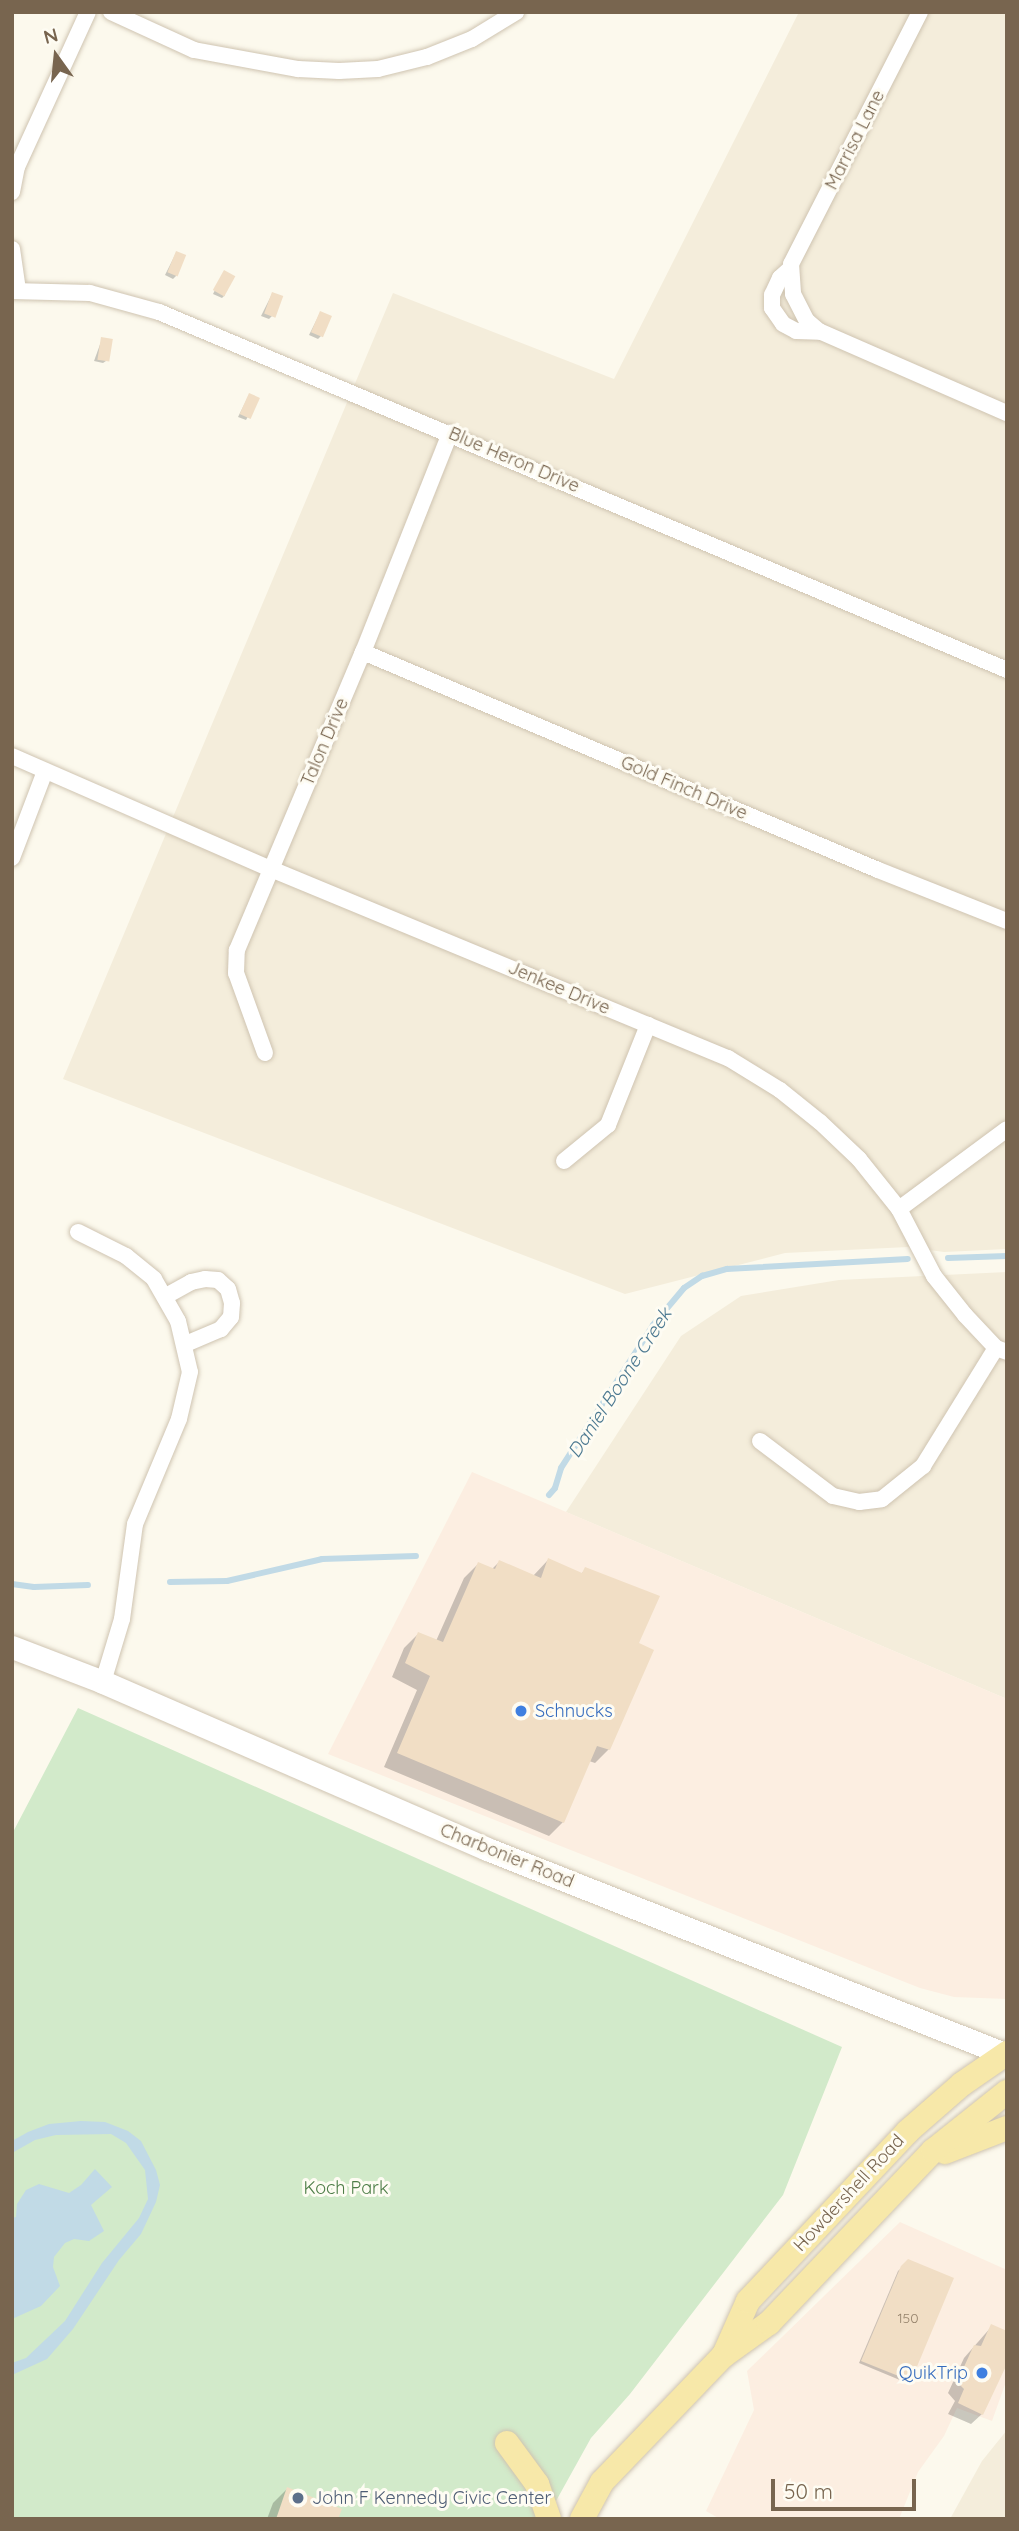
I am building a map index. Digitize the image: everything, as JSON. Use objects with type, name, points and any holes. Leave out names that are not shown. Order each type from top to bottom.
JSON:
[{"type":"main road","name":"Charbonier Road","points":[[12,1647],[103,1682],[487,1849],[1006,2054]]},
{"type":"main road","name":"Howdershell Road","points":[[723,2356],[748,2301],[907,2132],[1006,2054]]},
{"type":"main road","name":"Howdershell Road","points":[[582,2519],[602,2482],[723,2356],[769,2323],[922,2162],[1007,2092]]},
{"type":"main road","points":[[922,2162],[975,2138],[1007,2129]]},
{"type":"main road","points":[[507,2443],[537,2484],[549,2519]]},
{"type":"street","points":[[12,192],[18,167],[88,12]]},
{"type":"street","points":[[111,12],[194,50],[298,69],[339,71],[379,69],[426,57],[472,39],[516,12]]},
{"type":"street","name":"Marrisa Lane","points":[[820,332],[796,331],[783,324],[772,308],[772,295],[780,278],[791,268],[920,12]]},
{"type":"street","points":[[12,249],[15,290]]},
{"type":"street","name":"Marrisa Lane","points":[[791,268],[797,307],[807,321],[820,332],[1007,413]]},
{"type":"street","name":"Blue Heron Drive","points":[[15,290],[90,293],[159,312],[1007,670]]},
{"type":"street","name":"Talon Drive","points":[[265,1053],[236,973],[237,950],[363,652],[450,433]]},
{"type":"street","name":"Gold Finch Drive","points":[[363,652],[878,870],[1007,921]]},
{"type":"street","name":"Jenkee Drive","points":[[12,756],[271,869],[727,1058],[779,1090],[820,1122],[859,1159],[899,1209],[934,1276],[1002,1350]]},
{"type":"street","points":[[12,858],[45,771]]},
{"type":"street","points":[[564,1160],[608,1125],[648,1025]]},
{"type":"street","points":[[899,1209],[1007,1129]]},
{"type":"street","points":[[78,1232],[126,1256],[154,1279],[166,1296],[186,1344],[190,1371],[188,1391],[135,1524],[122,1619],[103,1682]]},
{"type":"street","points":[[166,1296],[191,1282],[205,1279],[218,1280],[228,1289],[232,1303],[231,1317],[221,1329],[186,1344]]},
{"type":"street","points":[[760,1441],[833,1496],[859,1502],[882,1499],[923,1466],[1002,1350]]},
{"type":"shaded area","points":[[799,12],[1007,12],[1007,1249],[944,1252],[908,1247],[785,1253],[625,1294],[63,1079],[393,293],[614,379]]},
{"type":"shaded area","points":[[1007,1272],[1007,1699],[566,1512],[681,1336],[741,1296],[839,1280]]},
{"type":"shaded area","points":[[472,1472],[1007,1699],[1007,1999],[954,1997],[920,1988],[328,1754]]},
{"type":"shaded area","points":[[900,2222],[1007,2270],[1007,2379],[992,2421],[957,2408],[944,2436],[918,2472],[899,2519],[720,2519],[706,2511],[754,2410],[747,2371]]},
{"type":"shaded area","points":[[1007,2430],[1007,2519],[950,2519],[982,2461]]},
{"type":"green space","name":"Koch Park","points":[[78,1708],[842,2047],[783,2195],[630,2394],[591,2438],[546,2519],[12,2519],[12,1834]]},
{"type":"water","points":[[105,2122],[128,2131],[141,2141],[156,2170],[160,2185],[156,2202],[141,2234],[119,2260],[73,2329],[47,2359],[12,2375],[12,2363],[26,2358],[65,2321],[102,2263],[139,2218],[148,2199],[145,2170],[126,2143],[111,2134],[56,2135],[35,2140],[12,2153],[12,2141],[28,2132],[49,2124]]},
{"type":"water","points":[[95,2169],[112,2187],[91,2205],[104,2231],[89,2241],[74,2239],[65,2243],[54,2257],[53,2267],[60,2286],[41,2306],[12,2319],[12,2218],[16,2217],[17,2204],[26,2190],[39,2184],[69,2193],[81,2185]]},
{"type":"building","points":[[176,251],[186,255],[178,276],[167,272]]},
{"type":"building","points":[[224,270],[235,276],[224,296],[213,290]]},
{"type":"building","points":[[272,292],[283,296],[275,318],[264,314]]},
{"type":"building","points":[[320,311],[332,316],[323,337],[311,332]]},
{"type":"building","points":[[101,337],[113,339],[109,362],[97,360]]},
{"type":"building","points":[[249,393],[260,398],[251,419],[240,414]]},
{"type":"building","name":"Schnucks","points":[[548,1558],[582,1573],[585,1567],[660,1596],[639,1643],[654,1650],[610,1750],[597,1746],[564,1823],[397,1753],[430,1676],[405,1663],[418,1632],[443,1642],[478,1562],[495,1569],[499,1560],[541,1578]]},
{"type":"building","name":"QuikTrip","points":[[908,2259],[954,2278],[911,2381],[861,2361],[901,2266]]},
{"type":"building","name":"QuikTrip","points":[[991,2324],[1007,2331],[1007,2364],[983,2415],[958,2403],[964,2389],[957,2382],[974,2345],[981,2346]]},
{"type":"building","name":"John F Kennedy Civic Center","points":[[287,2487],[342,2509],[338,2519],[276,2519]]},
{"type":"waterway","name":"Daniel Boone Creek","points":[[948,1258],[1007,1256]]},
{"type":"waterway","name":"Daniel Boone Creek","points":[[549,1495],[555,1488],[561,1468],[653,1325],[684,1288],[702,1276],[727,1269],[908,1259]]},
{"type":"waterway","name":"Daniel Boone Creek","points":[[170,1582],[227,1581],[322,1559],[416,1556]]},
{"type":"waterway","name":"Daniel Boone Creek","points":[[12,1584],[34,1587],[88,1585]]},
{"type":"place","name":"Schnucks","points":[[521,1711]]},
{"type":"place","name":"QuikTrip","points":[[982,2373]]},
{"type":"place","name":"John F Kennedy Civic Center","points":[[298,2498]]}]
